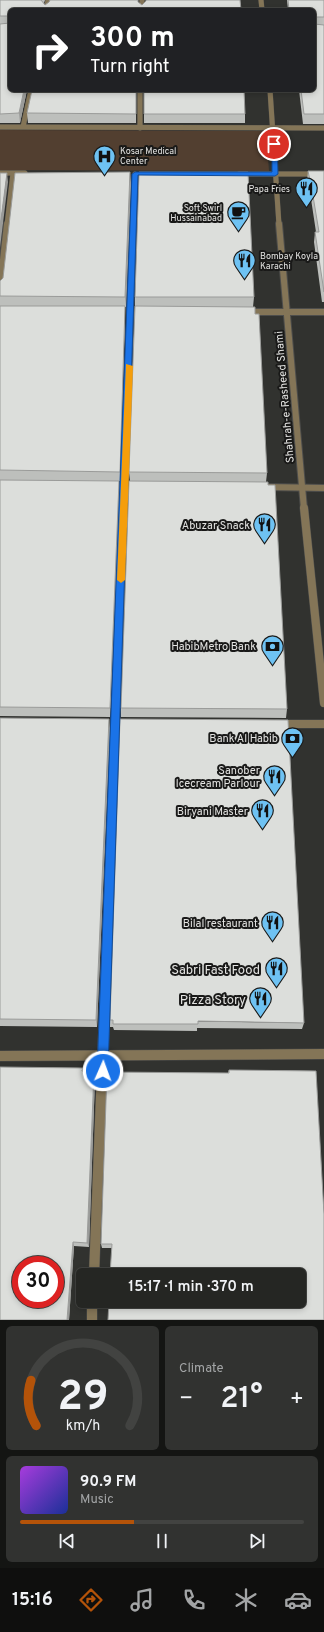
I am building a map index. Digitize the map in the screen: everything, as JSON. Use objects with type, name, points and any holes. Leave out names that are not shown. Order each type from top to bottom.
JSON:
[{"type":"street","points":[[23,127],[30,92]]},
{"type":"street","points":[[140,92],[140,128]]},
{"type":"street","name":"Shahrah-e-Rasheed Shami","points":[[270,92],[275,174],[302,487],[324,703]]},
{"type":"street","points":[[0,127],[324,128]]},
{"type":"street","points":[[0,173],[28,173]]},
{"type":"street","points":[[0,287],[13,173]]},
{"type":"street","points":[[94,1268],[125,486],[135,174]]},
{"type":"street","points":[[236,174],[324,174]]},
{"type":"street","points":[[240,312],[324,312]]},
{"type":"street","points":[[256,487],[324,488]]},
{"type":"street","points":[[270,724],[324,724]]},
{"type":"street","points":[[0,1056],[324,1054]]},
{"type":"street","points":[[92,1308],[92,1320]]},
{"type":"shaded area","points":[[0,130],[266,131],[269,171],[0,170]]},
{"type":"building","points":[[0,0],[41,0],[45,5],[50,0],[138,0],[138,2],[142,5],[146,0],[240,0],[241,8],[8,8],[8,16],[0,16]]},
{"type":"building","points":[[288,0],[324,0],[324,17],[316,17],[316,8],[289,8]]},
{"type":"building","points":[[8,23],[8,92],[24,92],[19,113],[0,114],[0,24]]},
{"type":"building","points":[[316,24],[324,25],[324,114],[304,114],[301,92],[316,92]]},
{"type":"building","points":[[32,92],[136,92],[136,114],[27,113]]},
{"type":"building","points":[[144,92],[244,92],[245,114],[144,114]]},
{"type":"building","points":[[308,171],[324,171],[324,292],[315,232],[319,232]]},
{"type":"building","points":[[130,172],[125,297],[0,296],[0,281],[3,278],[15,173]]},
{"type":"building","points":[[139,172],[248,172],[254,297],[135,297]]},
{"type":"building","points":[[0,173],[7,173],[0,227]]},
{"type":"building","points":[[0,306],[125,306],[120,472],[0,470]]},
{"type":"building","points":[[135,306],[255,307],[255,314],[259,314],[267,473],[129,472]]},
{"type":"building","points":[[0,480],[119,481],[110,708],[0,707]]},
{"type":"building","points":[[129,481],[268,482],[268,485],[275,485],[287,709],[121,708]]},
{"type":"building","points":[[0,718],[109,719],[96,1020],[0,1019]]},
{"type":"building","points":[[120,719],[288,720],[304,1023],[198,1021],[198,1024],[113,1024],[113,1020],[110,1020]]},
{"type":"building","points":[[0,1067],[83,1068],[82,1071],[94,1072],[87,1243],[73,1242],[67,1320],[0,1320]]},
{"type":"building","points":[[229,1070],[316,1071],[324,1214],[324,1320],[108,1320],[109,1308],[306,1308],[306,1268],[110,1268],[112,1244],[101,1244],[107,1072],[229,1073]]},
{"type":"slow traffic","points":[[121,580],[129,366]]},
{"type":"place","name":"Kosar Medical Center","points":[[104,176]]},
{"type":"place","name":"Papa Fries","points":[[306,208]]},
{"type":"place","name":"Soft Swirl Hussainabad","points":[[238,232]]},
{"type":"place","name":"Bombay Koyla Karachi","points":[[244,280]]},
{"type":"place","name":"Abuzar Snack","points":[[265,544]]},
{"type":"place","name":"HabibMetro Bank","points":[[272,666]]},
{"type":"place","name":"Bank Al Habib","points":[[293,758]]},
{"type":"place","name":"Sanober lcecream Parlour","points":[[275,796]]},
{"type":"place","name":"Biryani Master","points":[[263,830]]},
{"type":"place","name":"Bilal restaurant","points":[[273,942]]},
{"type":"place","name":"Sabri Fast Food","points":[[276,988]]},
{"type":"place","name":"Pizza Story","points":[[261,1018]]},
{"type":"route","points":[[103,1071],[135,174],[275,174],[274,144]]}]
